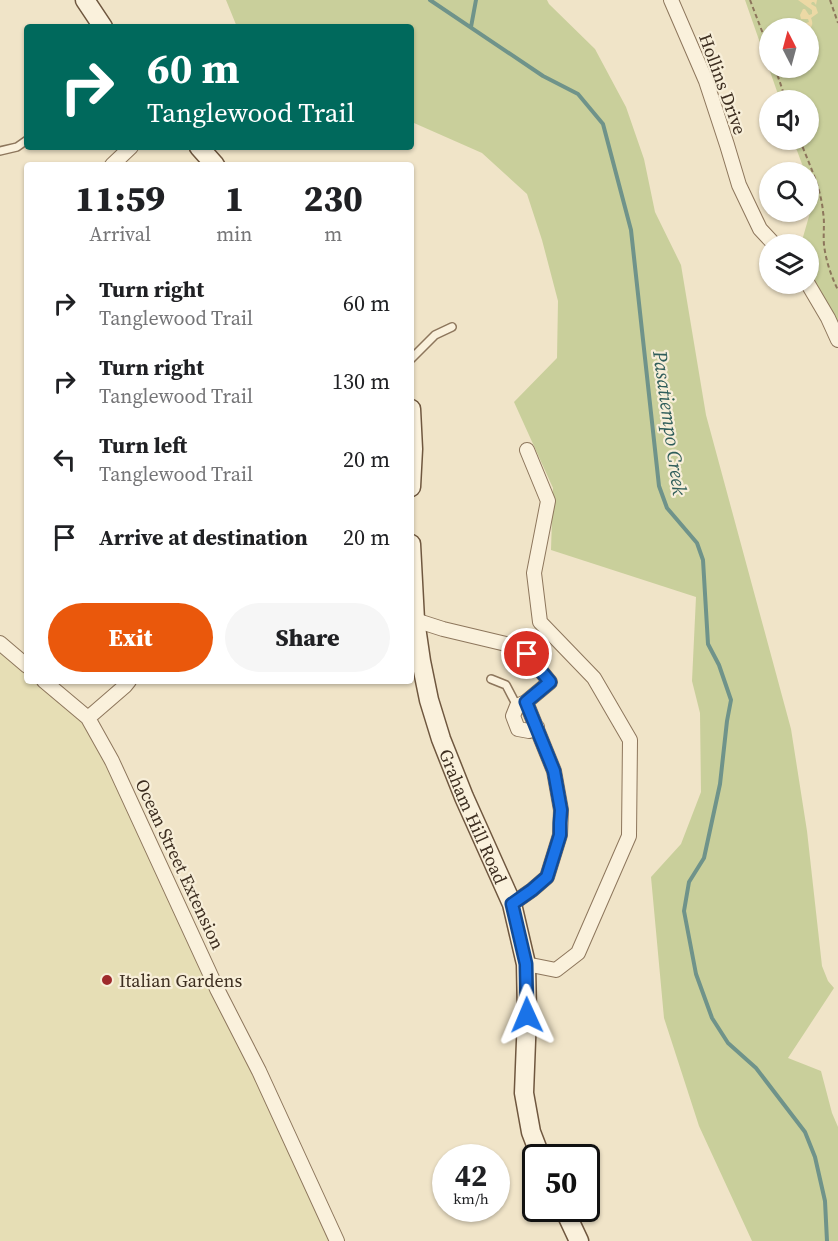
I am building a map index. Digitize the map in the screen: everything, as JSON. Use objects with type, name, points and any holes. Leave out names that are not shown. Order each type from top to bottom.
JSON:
[{"type":"main road","points":[[85,0],[101,24]]},
{"type":"main road","points":[[202,150],[212,162]]},
{"type":"main road","name":"Graham Hill Road","points":[[414,620],[429,700],[441,739],[512,904],[526,964],[524,1093],[531,1132],[536,1144]]},
{"type":"main road","points":[[570,1222],[579,1241]]},
{"type":"street","name":"Hollins Drive","points":[[671,0],[706,81],[739,185],[760,229],[765,234]]},
{"type":"street","points":[[115,162],[128,150]]},
{"type":"street","points":[[814,294],[838,340]]},
{"type":"street","points":[[526,964],[556,970],[578,953],[629,836],[630,741],[594,678],[540,622],[534,573],[548,501],[527,450]]},
{"type":"street","points":[[414,620],[506,644],[527,654],[550,682],[522,704],[537,727],[554,771],[561,810],[560,835],[547,877],[512,904]]},
{"type":"street","points":[[0,644],[24,664]]},
{"type":"street","name":"Ocean Street Extension","points":[[48,684],[88,718],[112,761],[337,1241]]},
{"type":"street","points":[[88,718],[126,684]]},
{"type":"lane","points":[[0,151],[16,147],[24,142]]},
{"type":"lane","points":[[414,356],[435,335],[452,327]]},
{"type":"lane","points":[[491,679],[506,685],[522,704]]},
{"type":"path","points":[[750,0],[759,23]]},
{"type":"path","points":[[830,0],[838,23]]},
{"type":"path","points":[[803,150],[821,201],[826,258],[838,290]]},
{"type":"shaded area","name":"Italian Gardens","points":[[0,642],[24,662],[24,684],[51,684],[92,718],[336,1241],[0,1241]]},
{"type":"green space","points":[[226,0],[547,0],[595,49],[626,107],[644,159],[655,212],[681,265],[706,415],[791,729],[807,831],[822,966],[828,981],[834,988],[788,1058],[821,1071],[838,1127],[838,1241],[752,1241],[699,1126],[664,1018],[651,877],[681,844],[701,792],[700,713],[692,681],[696,597],[551,550],[553,488],[514,402],[557,358],[558,301],[527,194],[482,153],[414,123],[414,24],[236,24]]},
{"type":"green space","points":[[745,0],[838,0],[838,335],[815,294],[819,294],[819,234],[804,234],[807,222],[819,222],[819,162],[801,162],[797,150],[819,150],[819,90],[776,90],[772,78],[819,78],[819,18],[759,18],[759,40]]},
{"type":"sand","points":[[798,0],[817,0],[816,5],[814,2],[811,4],[816,7],[818,13],[811,18],[801,18],[803,9],[809,15],[812,14],[812,10]]},
{"type":"waterway","name":"Pasatiempo Creek","points":[[430,0],[543,76],[578,94],[603,124],[631,230],[659,486],[667,508],[697,543],[703,560],[708,644],[719,665],[731,700],[720,784],[704,858],[689,882],[684,911],[696,974],[712,1018],[728,1043],[756,1068],[805,1132],[815,1157],[825,1201],[827,1241]]},
{"type":"waterway","points":[[471,27],[476,0]]},
{"type":"place","name":"Italian Gardens","points":[[107,980]]},
{"type":"route","points":[[527,654],[550,682],[526,702],[554,771],[561,810],[560,835],[547,877],[512,904],[526,964],[527,1015]]}]
